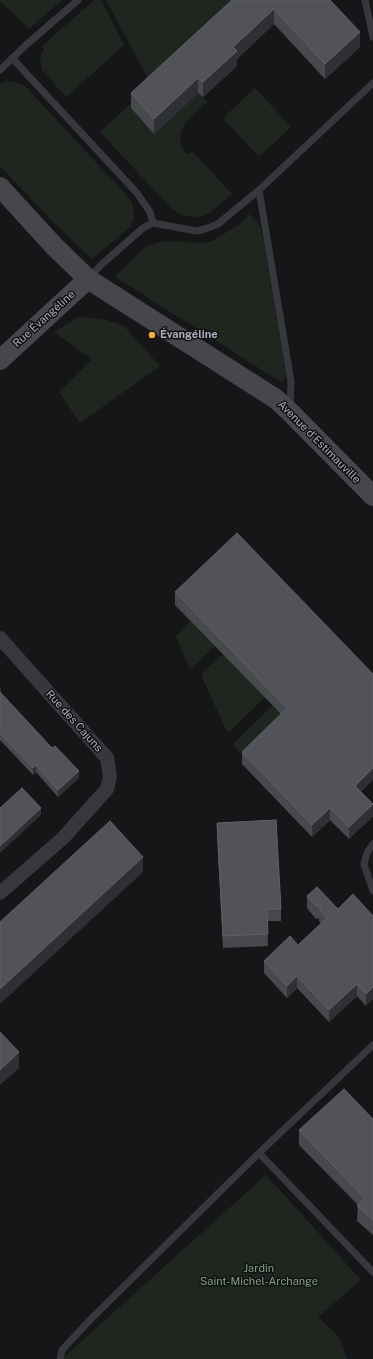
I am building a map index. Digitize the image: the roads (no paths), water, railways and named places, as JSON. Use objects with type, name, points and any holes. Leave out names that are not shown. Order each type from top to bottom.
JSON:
[{"type":"main road","name":"Avenue d'Estimauville","points":[[0,187],[54,246],[88,279],[276,399],[373,496]]},
{"type":"main road","name":"Rue Évangéline","points":[[0,360],[88,279]]},
{"type":"street","name":"Rue des Cajuns","points":[[0,638],[107,758],[110,777],[107,789],[62,838],[0,893]]},
{"type":"lane","points":[[0,70],[78,0]]},
{"type":"lane","points":[[365,0],[373,37]]},
{"type":"lane","points":[[12,58],[137,193],[150,212],[153,222]]},
{"type":"lane","points":[[88,279],[143,228],[153,222],[197,231],[218,224],[259,190],[373,83]]},
{"type":"lane","points":[[259,190],[291,381],[290,412]]},
{"type":"lane","points":[[373,844],[367,853],[364,864],[373,891]]},
{"type":"lane","points":[[60,1359],[62,1350],[90,1320],[259,1153],[373,1045]]},
{"type":"lane","points":[[259,1153],[373,1272]]},
{"type":"place","name":"Évangéline","points":[[152,335]]},
{"type":"park label","name":"Jardin Saint-Michel-Archange","points":[[259,1275]]}]
